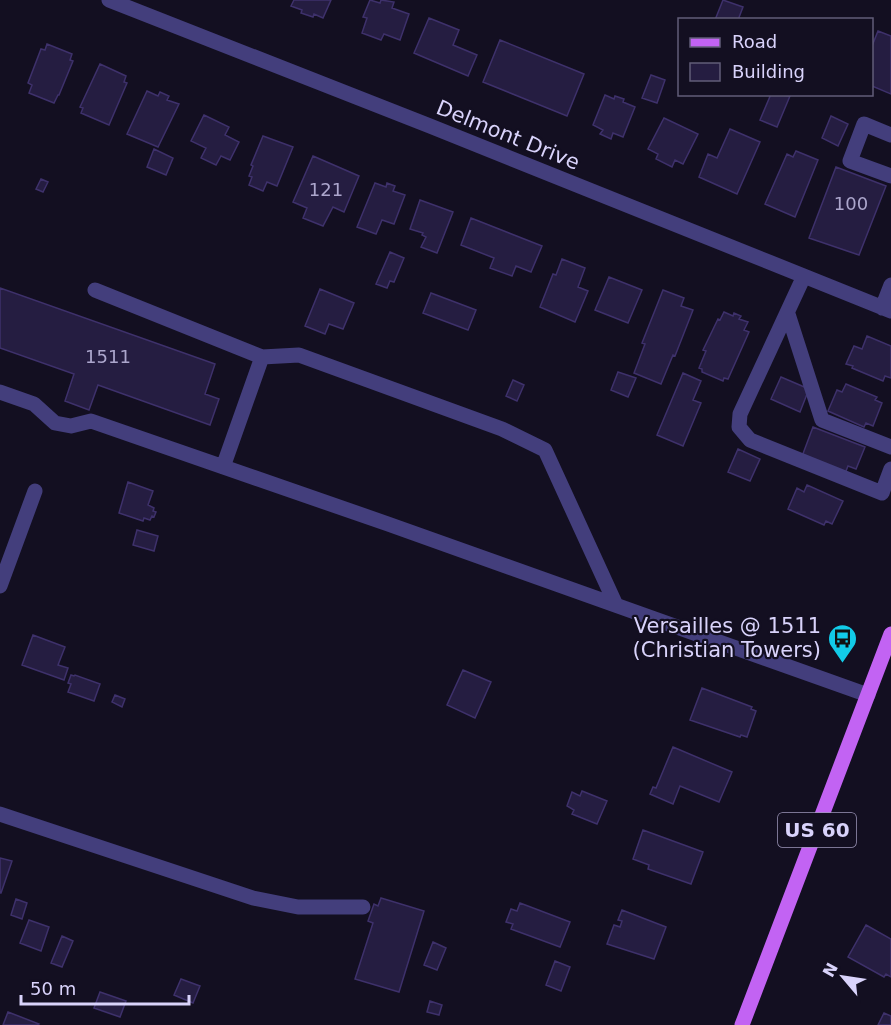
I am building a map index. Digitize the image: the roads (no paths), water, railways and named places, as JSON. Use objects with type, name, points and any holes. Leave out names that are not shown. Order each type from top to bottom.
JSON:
[{"type":"main road","name":"US 60","points":[[742,1025],[891,634]]},
{"type":"street","name":"Delmont Drive","points":[[109,0],[887,310]]},
{"type":"street","points":[[891,135],[864,124],[850,161],[891,176]]},
{"type":"street","points":[[804,276],[740,414],[739,426],[750,440],[887,494],[891,469]]},
{"type":"street","points":[[887,310],[891,285]]},
{"type":"street","points":[[95,290],[262,357],[300,355],[502,429],[545,450],[616,605]]},
{"type":"street","points":[[788,314],[822,420],[891,447]]},
{"type":"street","points":[[223,467],[262,357]]},
{"type":"street","points":[[0,392],[34,404],[55,423],[71,426],[91,422],[298,495],[388,524],[868,694]]},
{"type":"street","points":[[0,586],[35,491]]},
{"type":"street","points":[[0,814],[253,898],[298,907],[363,907]]},
{"type":"place","name":"Versailles @ 1511 (Christian Towers)","points":[[842,664]]}]
